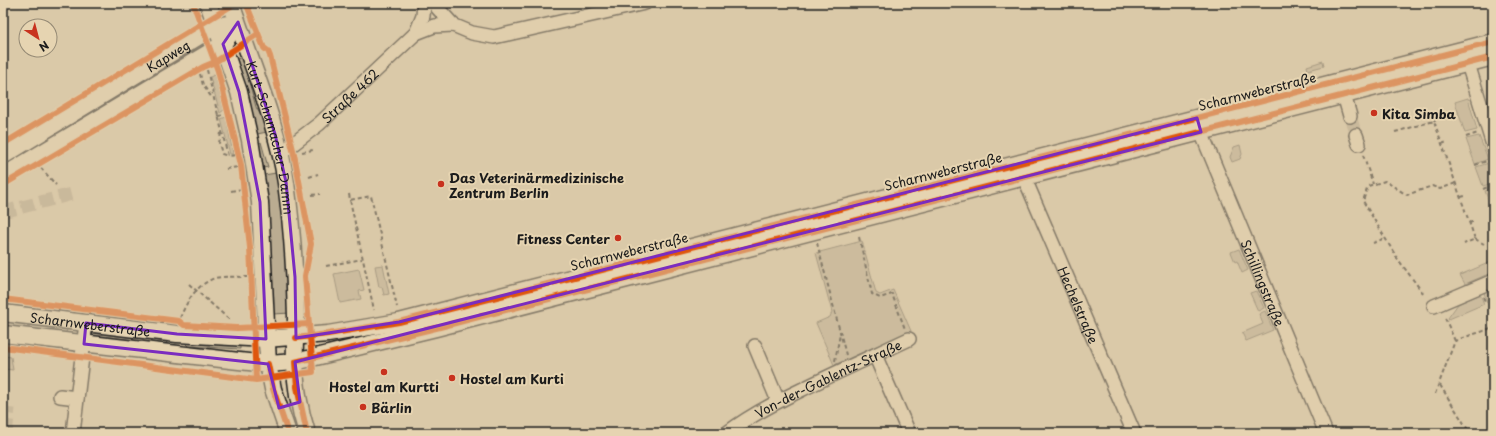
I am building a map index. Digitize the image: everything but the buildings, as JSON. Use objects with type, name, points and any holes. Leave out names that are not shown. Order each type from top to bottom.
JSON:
[{"type":"main road","name":"Kurt-Schumacher-Damm","points":[[208,3],[216,26],[217,53],[239,92],[250,140],[260,202],[254,275],[266,339],[268,364],[272,385],[286,428]]},
{"type":"main road","name":"Kurt-Schumacher-Damm","points":[[232,3],[259,82],[280,154],[286,182],[295,277],[295,362],[297,387],[305,426]]},
{"type":"main road","name":"Kapweg","points":[[3,156],[216,26],[238,22]]},
{"type":"main road","name":"Kapweg","points":[[3,176],[38,163],[217,53],[238,22]]},
{"type":"main road","name":"Scharnweberstraße","points":[[3,334],[174,355],[268,364],[295,362],[371,344],[922,196],[1199,125],[1493,42]]},
{"type":"main road","name":"Scharnweberstraße","points":[[1199,125],[1344,95],[1493,57]]},
{"type":"main road","points":[[29,140],[38,163]]},
{"type":"main road","name":"Scharnweberstraße","points":[[3,313],[86,323],[177,326],[266,339],[296,338],[328,334],[398,314],[922,196]]},
{"type":"main road","points":[[174,355],[177,326]]},
{"type":"main road","points":[[279,408],[300,402]]},
{"type":"street","name":"Straße 462","points":[[416,33],[423,16],[424,3]]},
{"type":"street","points":[[433,3],[453,25],[472,33],[494,37],[612,6],[644,3]]},
{"type":"street","name":"Straße 462","points":[[280,154],[319,124],[416,33],[434,26],[453,25]]},
{"type":"street","points":[[1468,64],[1493,145]]},
{"type":"street","points":[[1344,95],[1350,116]]},
{"type":"street","name":"Schillingstraße","points":[[1199,125],[1326,433]]},
{"type":"street","name":"Hechelstraße","points":[[1021,170],[1134,433]]},
{"type":"street","points":[[1434,306],[1493,281]]},
{"type":"street","points":[[73,433],[86,323]]},
{"type":"street","name":"Von-der-Gablentz-Straße","points":[[727,433],[746,418],[778,401],[849,366],[909,339]]},
{"type":"street","points":[[754,346],[778,401]]},
{"type":"street","points":[[877,354],[909,433]]},
{"type":"street","points":[[60,396],[77,398]]},
{"type":"path","points":[[191,74],[205,65],[217,53]]},
{"type":"path","points":[[206,68],[228,156]]},
{"type":"path","points":[[199,72],[203,85],[214,100]]},
{"type":"path","points":[[218,116],[229,118],[227,106]]},
{"type":"path","points":[[1395,132],[1434,121],[1439,113]]},
{"type":"path","points":[[1434,121],[1475,239],[1484,244]]},
{"type":"path","points":[[222,131],[219,143],[222,154],[228,156],[237,152],[240,169],[226,169]]},
{"type":"path","points":[[1466,137],[1481,133]]},
{"type":"path","points":[[1358,140],[1373,184]]},
{"type":"path","points":[[1442,144],[1447,142]]},
{"type":"path","points":[[301,152],[313,150]]},
{"type":"path","points":[[1475,165],[1490,160]]},
{"type":"path","points":[[38,163],[56,185]]},
{"type":"path","points":[[1452,173],[1456,172]]},
{"type":"path","points":[[309,176],[318,174]]},
{"type":"path","points":[[1423,293],[1397,258],[1363,201],[1368,186],[1385,181],[1406,195],[1432,186],[1440,189],[1456,183]]},
{"type":"path","points":[[232,191],[242,186],[245,197]]},
{"type":"path","points":[[1484,189],[1493,186]]},
{"type":"path","points":[[312,195],[320,194]]},
{"type":"path","points":[[349,194],[374,310]]},
{"type":"path","points":[[350,200],[371,196],[398,314]]},
{"type":"path","points":[[1460,198],[1465,196]]},
{"type":"path","points":[[1469,223],[1475,221]]},
{"type":"path","points":[[859,237],[872,294],[880,298],[892,294],[909,339]]},
{"type":"path","points":[[1373,243],[1385,238]]},
{"type":"path","points":[[1464,244],[1475,239]]},
{"type":"path","points":[[819,247],[849,366]]},
{"type":"path","points":[[326,266],[362,259]]},
{"type":"path","points":[[180,318],[186,304],[196,290],[216,278],[254,275]]},
{"type":"path","points":[[189,284],[231,321]]},
{"type":"path","points":[[1436,394],[1455,341],[1445,318]]},
{"type":"path","points":[[1455,341],[1493,327]]},
{"type":"path","points":[[834,366],[840,331]]},
{"type":"path","points":[[1440,385],[1470,433]]},
{"type":"highlighted area","points":[[238,22],[275,134],[286,182],[295,277],[296,338],[399,322],[1197,118],[1201,132],[295,362],[300,402],[279,408],[268,364],[84,344],[86,323],[177,334],[266,339],[260,202],[239,92],[223,44]]},
{"type":"shaded area","points":[[195,45],[196,49],[147,79],[56,139],[52,132]]},
{"type":"shaded area","points":[[242,57],[256,107],[265,123],[267,132],[257,134],[237,59]]},
{"type":"shaded area","points":[[1323,61],[1324,66],[1308,70],[1307,66]]},
{"type":"shaded area","points":[[214,75],[224,110],[220,113],[210,77]]},
{"type":"shaded area","points":[[1468,98],[1477,130],[1465,133],[1455,102]]},
{"type":"shaded area","points":[[226,117],[233,154],[230,154],[221,119]]},
{"type":"shaded area","points":[[1479,136],[1488,159],[1475,164],[1466,139]]},
{"type":"shaded area","points":[[261,142],[268,167],[263,168],[264,175],[276,173],[281,201],[291,313],[273,314],[269,232],[258,144]]},
{"type":"shaded area","points":[[1240,145],[1242,154],[1240,159],[1232,162],[1230,157],[1234,147]]},
{"type":"shaded area","points":[[1489,163],[1493,174],[1493,183],[1483,186],[1476,167]]},
{"type":"shaded area","points":[[1493,188],[1493,212],[1485,191]]},
{"type":"shaded area","points":[[862,241],[876,293],[880,295],[893,290],[911,331],[834,365],[816,323],[830,317],[832,312],[816,253]]},
{"type":"shaded area","points":[[1239,249],[1248,270],[1242,273],[1231,252]]},
{"type":"shaded area","points":[[1493,261],[1493,272],[1465,284],[1460,275]]},
{"type":"shaded area","points":[[383,265],[389,294],[384,295],[382,287],[379,287],[375,266]]},
{"type":"shaded area","points":[[359,269],[364,290],[359,291],[361,299],[340,303],[334,274]]},
{"type":"shaded area","points":[[1493,289],[1493,300],[1487,303],[1484,292]]},
{"type":"shaded area","points":[[1256,291],[1264,308],[1258,311],[1250,293]]},
{"type":"shaded area","points":[[1480,294],[1484,304],[1449,319],[1448,318],[1458,304]]},
{"type":"shaded area","points":[[1265,311],[1273,330],[1246,341],[1242,333],[1263,324],[1259,314]]},
{"type":"shaded area","points":[[3,318],[67,326],[66,337],[3,329]]},
{"type":"shaded area","points":[[92,330],[167,340],[166,346],[91,338]]},
{"type":"shaded area","points":[[184,342],[240,343],[240,349],[188,346]]},
{"type":"shaded area","points":[[4,356],[11,357],[13,370],[4,369],[3,374]]},
{"type":"tunnel","points":[[1350,116],[1356,135]]},
{"type":"tunnel","points":[[3,212],[72,194]]},
{"type":"tunnel","points":[[6,433],[9,408]]},
{"type":"cycle path","points":[[193,3],[218,71],[241,165],[250,248],[256,380]]},
{"type":"cycle path","points":[[3,144],[236,3]]},
{"type":"cycle path","points":[[3,347],[256,380],[313,372],[305,276],[311,244],[294,154],[270,56],[268,51],[264,48],[246,3]]},
{"type":"cycle path","points":[[3,185],[203,67],[215,62],[258,34]]},
{"type":"cycle path","points":[[296,338],[399,322],[1493,42]]},
{"type":"cycle path","points":[[307,433],[297,387],[295,362],[436,328],[1493,57]]},
{"type":"cycle path","points":[[3,299],[179,321],[184,325],[237,328],[309,324]]},
{"type":"cycle path","points":[[268,364],[273,389],[288,433]]},
{"type":"place","name":"Kita Simba","points":[[1374,113]]},
{"type":"place","name":"Das Veterinärmedizinische Zentrum Berlin","points":[[441,184]]},
{"type":"place","name":"Fitness Center","points":[[618,238]]},
{"type":"place","name":"Hostel am Kurtti","points":[[384,372]]},
{"type":"place","name":"Hostel am Kurti","points":[[452,378]]},
{"type":"place","name":"Bärlin","points":[[363,407]]}]
